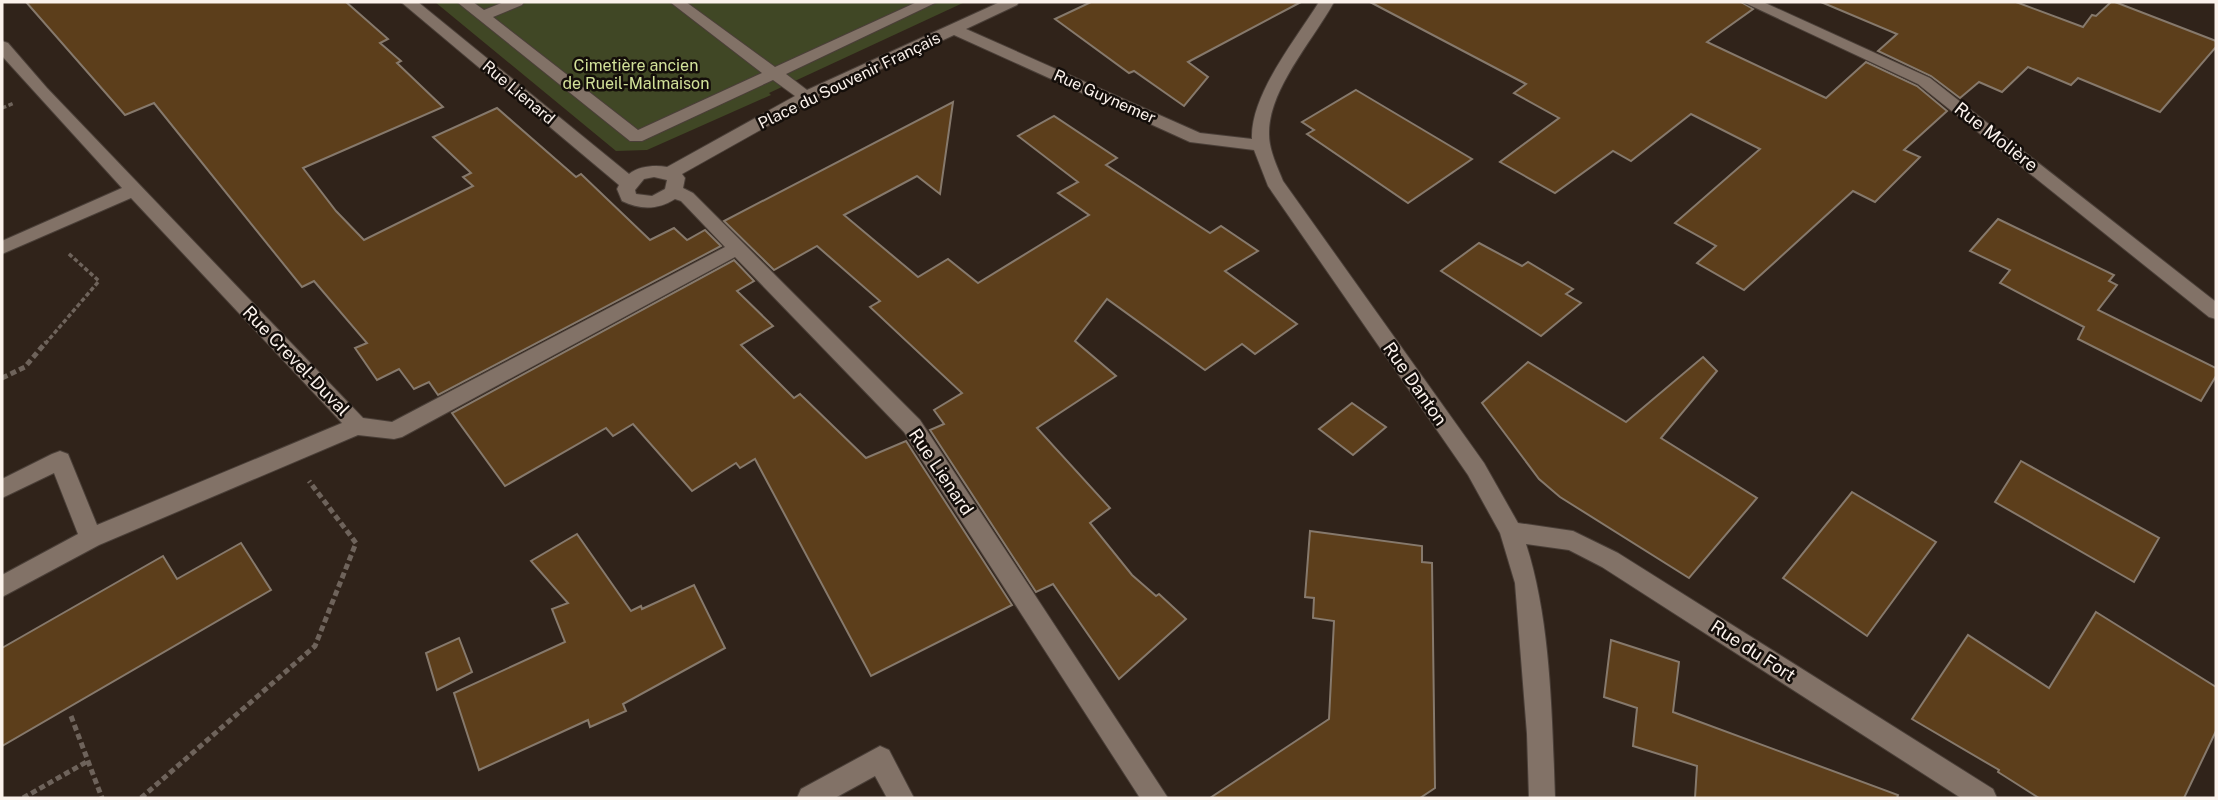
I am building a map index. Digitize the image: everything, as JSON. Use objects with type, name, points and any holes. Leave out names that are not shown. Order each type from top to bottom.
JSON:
[{"type":"street","name":"Rue Lienard","points":[[410,2],[628,183],[628,197],[643,203],[661,200],[672,182],[912,426],[1154,798]]},
{"type":"street","points":[[464,2],[636,137],[929,2]]},
{"type":"street","points":[[482,16],[517,2]]},
{"type":"street","points":[[677,2],[806,97]]},
{"type":"street","points":[[885,2],[903,14]]},
{"type":"street","name":"Place du Souvenir Français","points":[[672,182],[806,97],[1012,2]]},
{"type":"street","name":"Rue Danton","points":[[1327,2],[1266,103],[1260,126],[1261,144],[1274,182],[1476,470],[1511,532],[1527,583],[1540,734],[1542,798]]},
{"type":"street","name":"Rue Molière","points":[[1751,2],[1924,81],[2216,312]]},
{"type":"street","name":"Rue Guynemer","points":[[954,29],[1196,138],[1243,145],[1261,144]]},
{"type":"street","name":"Rue Crevel-Duval","points":[[2,46],[133,190],[357,426],[394,431],[737,248]]},
{"type":"street","points":[[628,183],[645,172],[672,182]]},
{"type":"street","points":[[2,248],[133,190]]},
{"type":"street","points":[[2,587],[91,538],[357,426]]},
{"type":"street","points":[[2,489],[60,460],[91,538]]},
{"type":"street","name":"Rue du Fort","points":[[1511,532],[1573,541],[1610,560],[1984,798]]},
{"type":"street","points":[[810,798],[880,759],[901,798]]},
{"type":"path","points":[[2,378],[25,367],[99,281],[60,246],[86,211]]},
{"type":"path","points":[[141,798],[315,646],[356,543],[289,454]]},
{"type":"path","points":[[71,716],[103,798]]},
{"type":"path","points":[[23,798],[88,761]]},
{"type":"green space","name":"Cimetière ancien de Rueil-Malmaison","points":[[435,2],[965,2],[769,93],[771,95],[647,150],[616,151]]},
{"type":"building","points":[[26,2],[346,2],[388,39],[380,43],[401,61],[397,63],[443,107],[303,168],[336,211],[364,240],[473,186],[463,177],[471,173],[433,137],[497,108],[576,177],[581,174],[650,240],[674,228],[687,240],[705,230],[721,246],[438,395],[429,382],[414,389],[399,369],[377,380],[355,348],[367,343],[314,281],[302,287],[154,103],[125,115]]},
{"type":"building","points":[[1091,2],[1301,2],[1188,62],[1208,77],[1184,106],[1134,71],[1129,73],[1055,19]]},
{"type":"building","points":[[1370,2],[1741,2],[1753,9],[1707,42],[1826,98],[1866,62],[1917,86],[1947,111],[1904,150],[1920,157],[1875,202],[1853,191],[1744,290],[1697,263],[1716,246],[1675,223],[1760,149],[1691,114],[1631,161],[1613,151],[1555,193],[1500,162],[1559,118],[1514,93],[1526,84]]},
{"type":"building","points":[[1821,2],[2016,2],[2083,27],[2092,15],[2096,16],[2111,2],[2115,2],[2216,41],[2216,47],[2160,112],[2078,78],[2071,85],[2028,67],[2002,92],[1979,82],[1960,98],[1931,76],[1878,51],[1897,34]]},
{"type":"building","points":[[1356,90],[1472,159],[1408,203],[1307,134],[1314,130],[1302,122]]},
{"type":"building","points":[[953,102],[940,194],[917,176],[844,215],[918,277],[948,259],[978,283],[1089,215],[1058,193],[1078,182],[1018,136],[1054,116],[1117,158],[1106,165],[1210,233],[1221,226],[1258,251],[1225,271],[1297,324],[1255,354],[1242,344],[1205,370],[1107,299],[1075,341],[1116,376],[1037,428],[1110,508],[1090,523],[1132,575],[1156,596],[1159,594],[1186,619],[1119,679],[1053,584],[1036,592],[930,430],[944,424],[934,410],[962,393],[870,307],[880,301],[817,246],[774,270],[724,221]]},
{"type":"building","points":[[1998,219],[2114,275],[2109,281],[2117,285],[2098,310],[2216,368],[2216,376],[2201,401],[2078,339],[2084,327],[2000,283],[2010,270],[1970,251]]},
{"type":"building","points":[[1479,243],[1522,266],[1528,262],[1573,289],[1566,294],[1581,303],[1541,336],[1441,271]]},
{"type":"building","points":[[734,260],[754,281],[737,291],[773,326],[741,345],[794,398],[800,394],[866,458],[906,441],[1012,605],[871,676],[755,459],[740,468],[736,463],[692,491],[633,424],[613,436],[606,428],[505,486],[452,413]]},
{"type":"building","points":[[1703,357],[1717,371],[1661,438],[1757,498],[1689,578],[1560,497],[1539,479],[1482,403],[1528,362],[1626,422]]},
{"type":"building","points":[[1352,403],[1386,427],[1353,455],[1319,429]]},
{"type":"building","points":[[2021,461],[2159,538],[2134,582],[1995,502]]},
{"type":"building","points":[[1852,492],[1936,542],[1867,636],[1783,578]]},
{"type":"building","points":[[1310,531],[1422,546],[1422,562],[1432,563],[1435,788],[1420,798],[1210,798],[1329,719],[1334,621],[1313,618],[1314,598],[1305,597]]},
{"type":"building","points":[[577,534],[631,611],[641,606],[642,609],[694,585],[725,648],[623,704],[626,711],[590,727],[588,720],[479,770],[454,693],[565,642],[552,609],[568,603],[531,561]]},
{"type":"building","points":[[241,543],[271,590],[2,746],[2,648],[163,556],[177,579]]},
{"type":"building","points":[[2096,612],[2216,687],[2216,731],[2184,798],[2039,798],[1998,772],[1999,770],[1912,719],[1968,635],[2049,688]]},
{"type":"building","points":[[459,638],[472,672],[437,690],[426,653]]},
{"type":"building","points":[[1611,640],[1679,662],[1673,712],[1898,795],[1897,798],[1695,798],[1697,766],[1633,746],[1637,708],[1604,697]]}]
